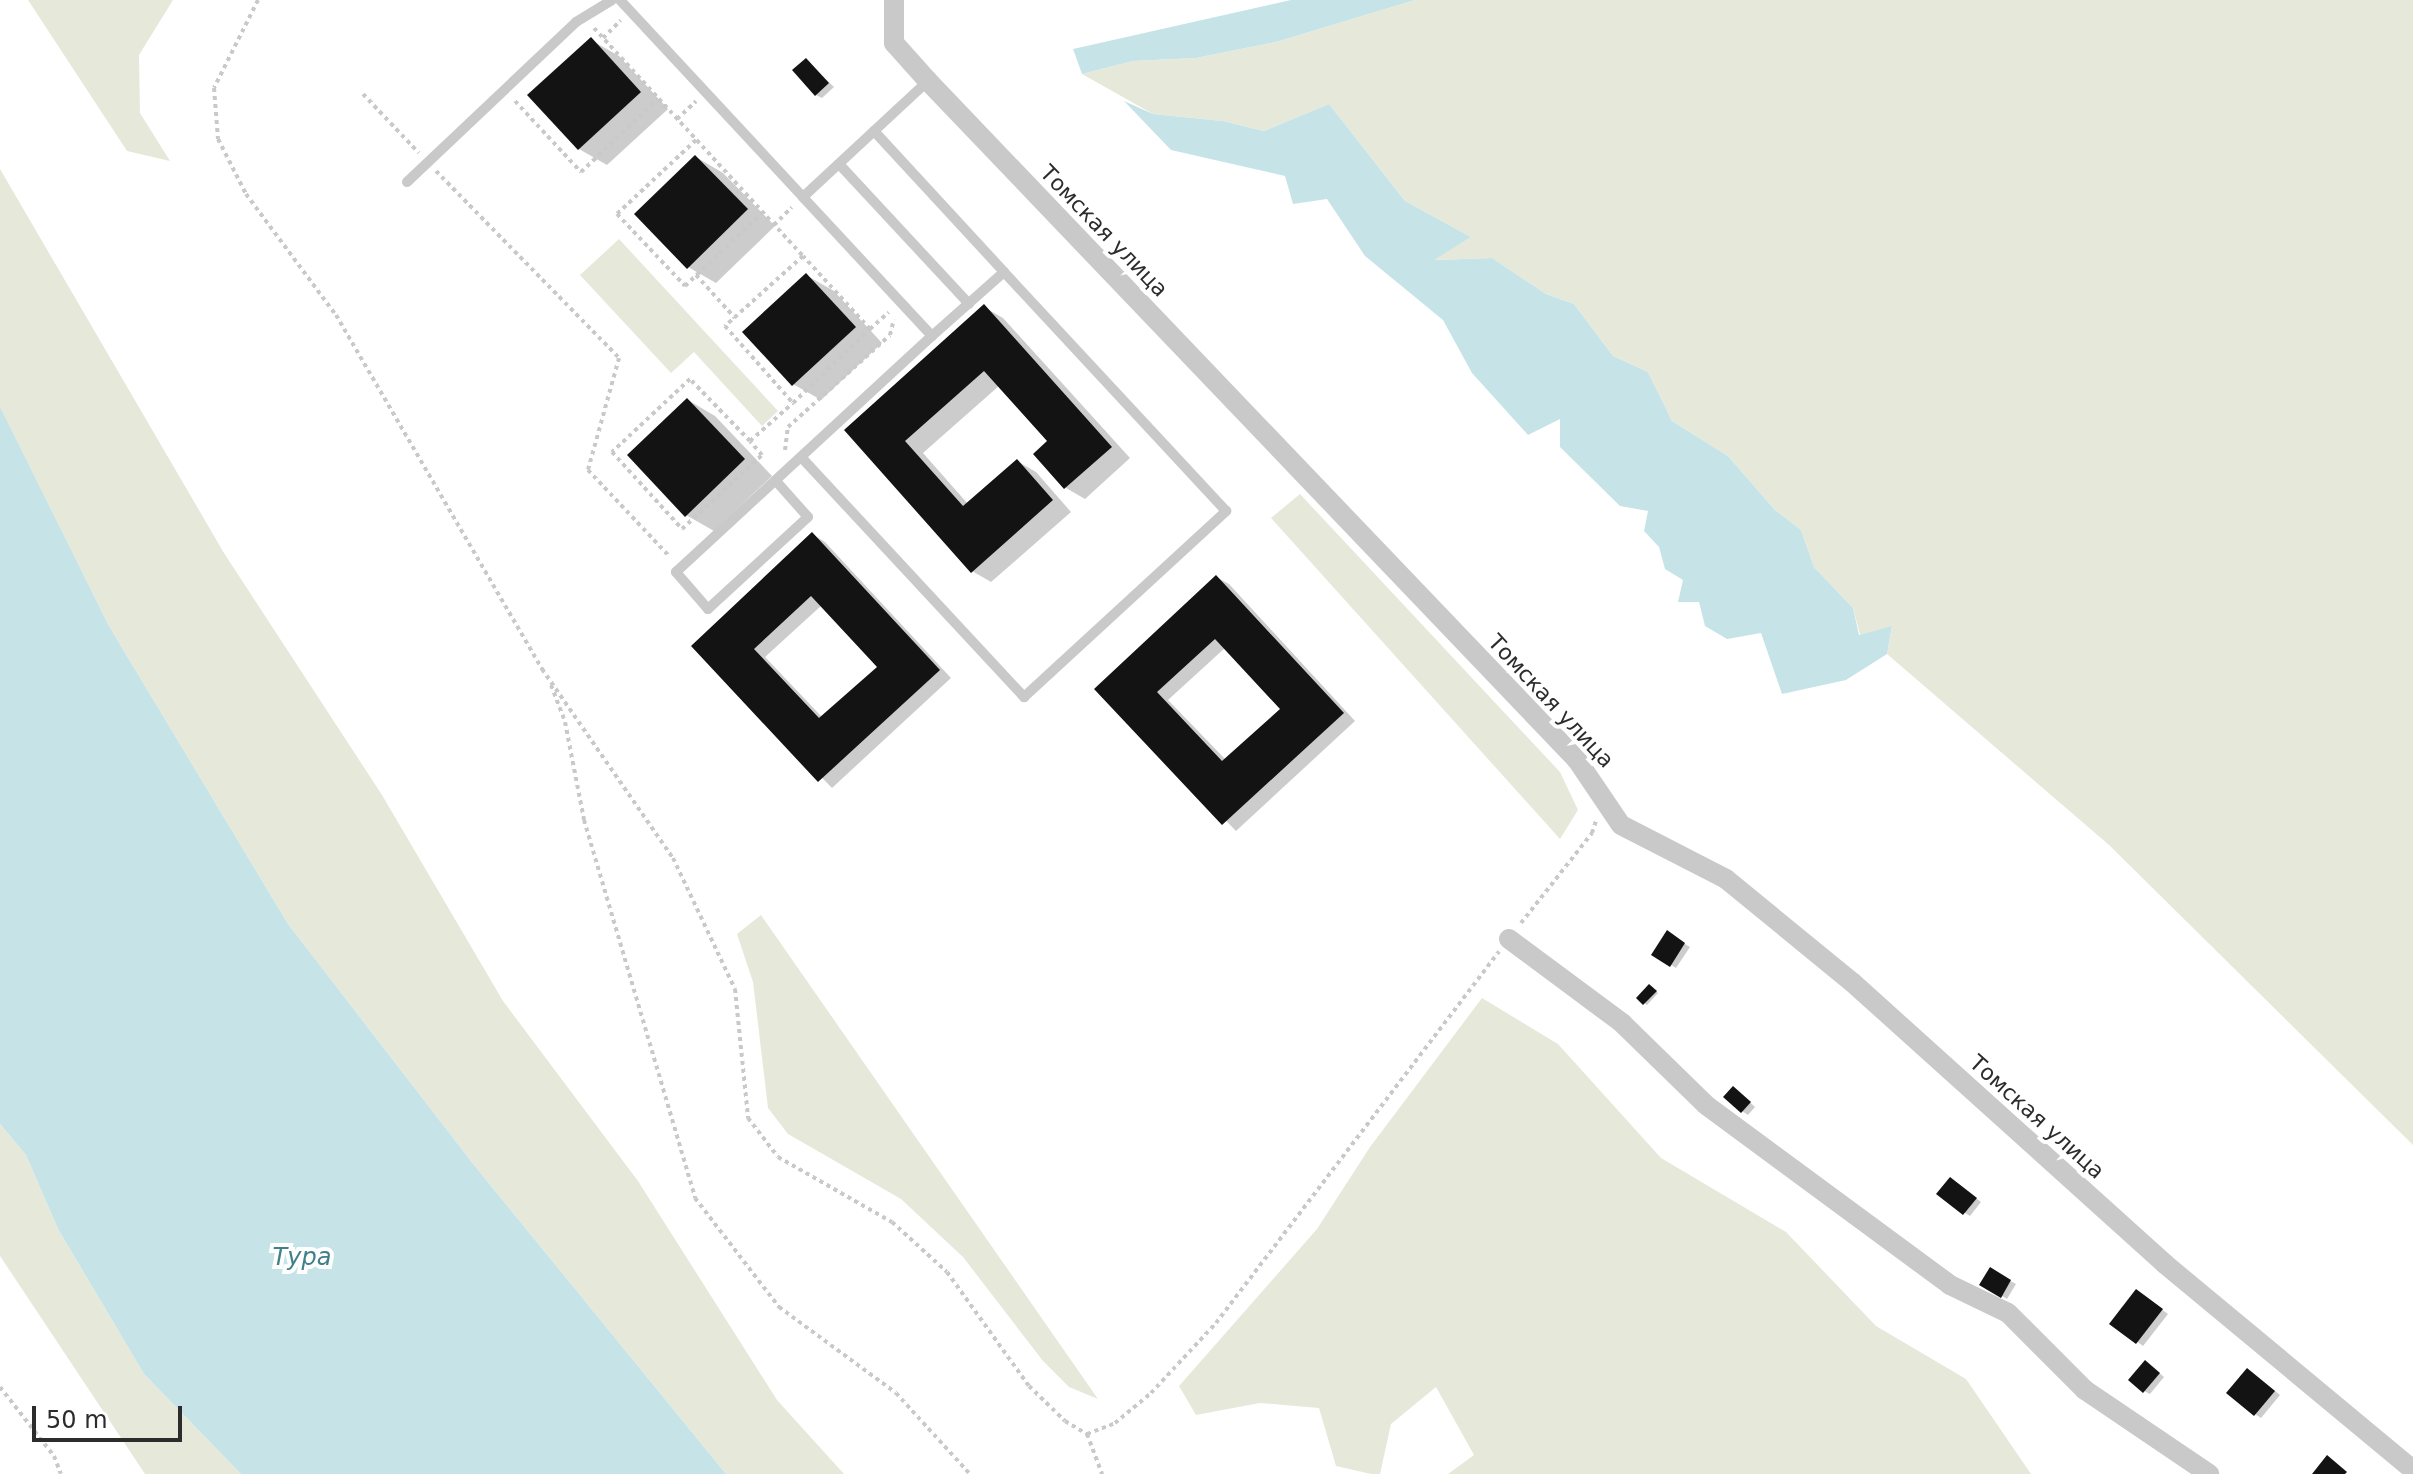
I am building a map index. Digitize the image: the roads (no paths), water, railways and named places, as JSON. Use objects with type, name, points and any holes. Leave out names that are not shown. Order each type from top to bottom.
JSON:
[{"type":"street","name":"Томская улица","points":[[894,0],[894,43],[1577,760],[1603,794],[1621,825],[1726,879],[1852,982],[2165,1264],[2413,1470]]},
{"type":"street","points":[[1509,939],[1622,1023],[1743,1133],[1950,1285],[2008,1313],[2085,1390],[2209,1474]]},
{"type":"lane","points":[[620,0],[626,15],[705,92],[932,336]]},
{"type":"lane","points":[[407,182],[576,22],[610,1]]},
{"type":"lane","points":[[803,197],[928,81]]},
{"type":"lane","points":[[801,457],[1024,697],[1226,511],[874,131]]},
{"type":"lane","points":[[839,164],[969,304]]},
{"type":"lane","points":[[776,481],[808,517],[708,609],[676,572],[1004,272]]},
{"type":"water","points":[[1291,0],[1415,0],[1276,42],[1196,58],[1133,61],[1082,74],[1073,49]]},
{"type":"water","points":[[1124,101],[1153,114],[1223,121],[1264,131],[1329,104],[1405,201],[1471,237],[1434,260],[1492,258],[1546,294],[1574,304],[1613,356],[1648,372],[1672,421],[1728,456],[1775,510],[1801,530],[1814,567],[1853,608],[1859,635],[1892,626],[1887,654],[1846,680],[1782,694],[1761,633],[1727,639],[1705,626],[1699,602],[1678,602],[1683,580],[1665,569],[1659,547],[1644,531],[1648,511],[1620,506],[1560,447],[1560,419],[1528,435],[1472,373],[1443,320],[1365,256],[1327,199],[1293,204],[1285,176],[1171,150]]},
{"type":"water","name":"Тура","points":[[0,407],[109,626],[288,924],[474,1165],[726,1474],[241,1474],[144,1374],[58,1229],[26,1155],[0,1124]]}]
